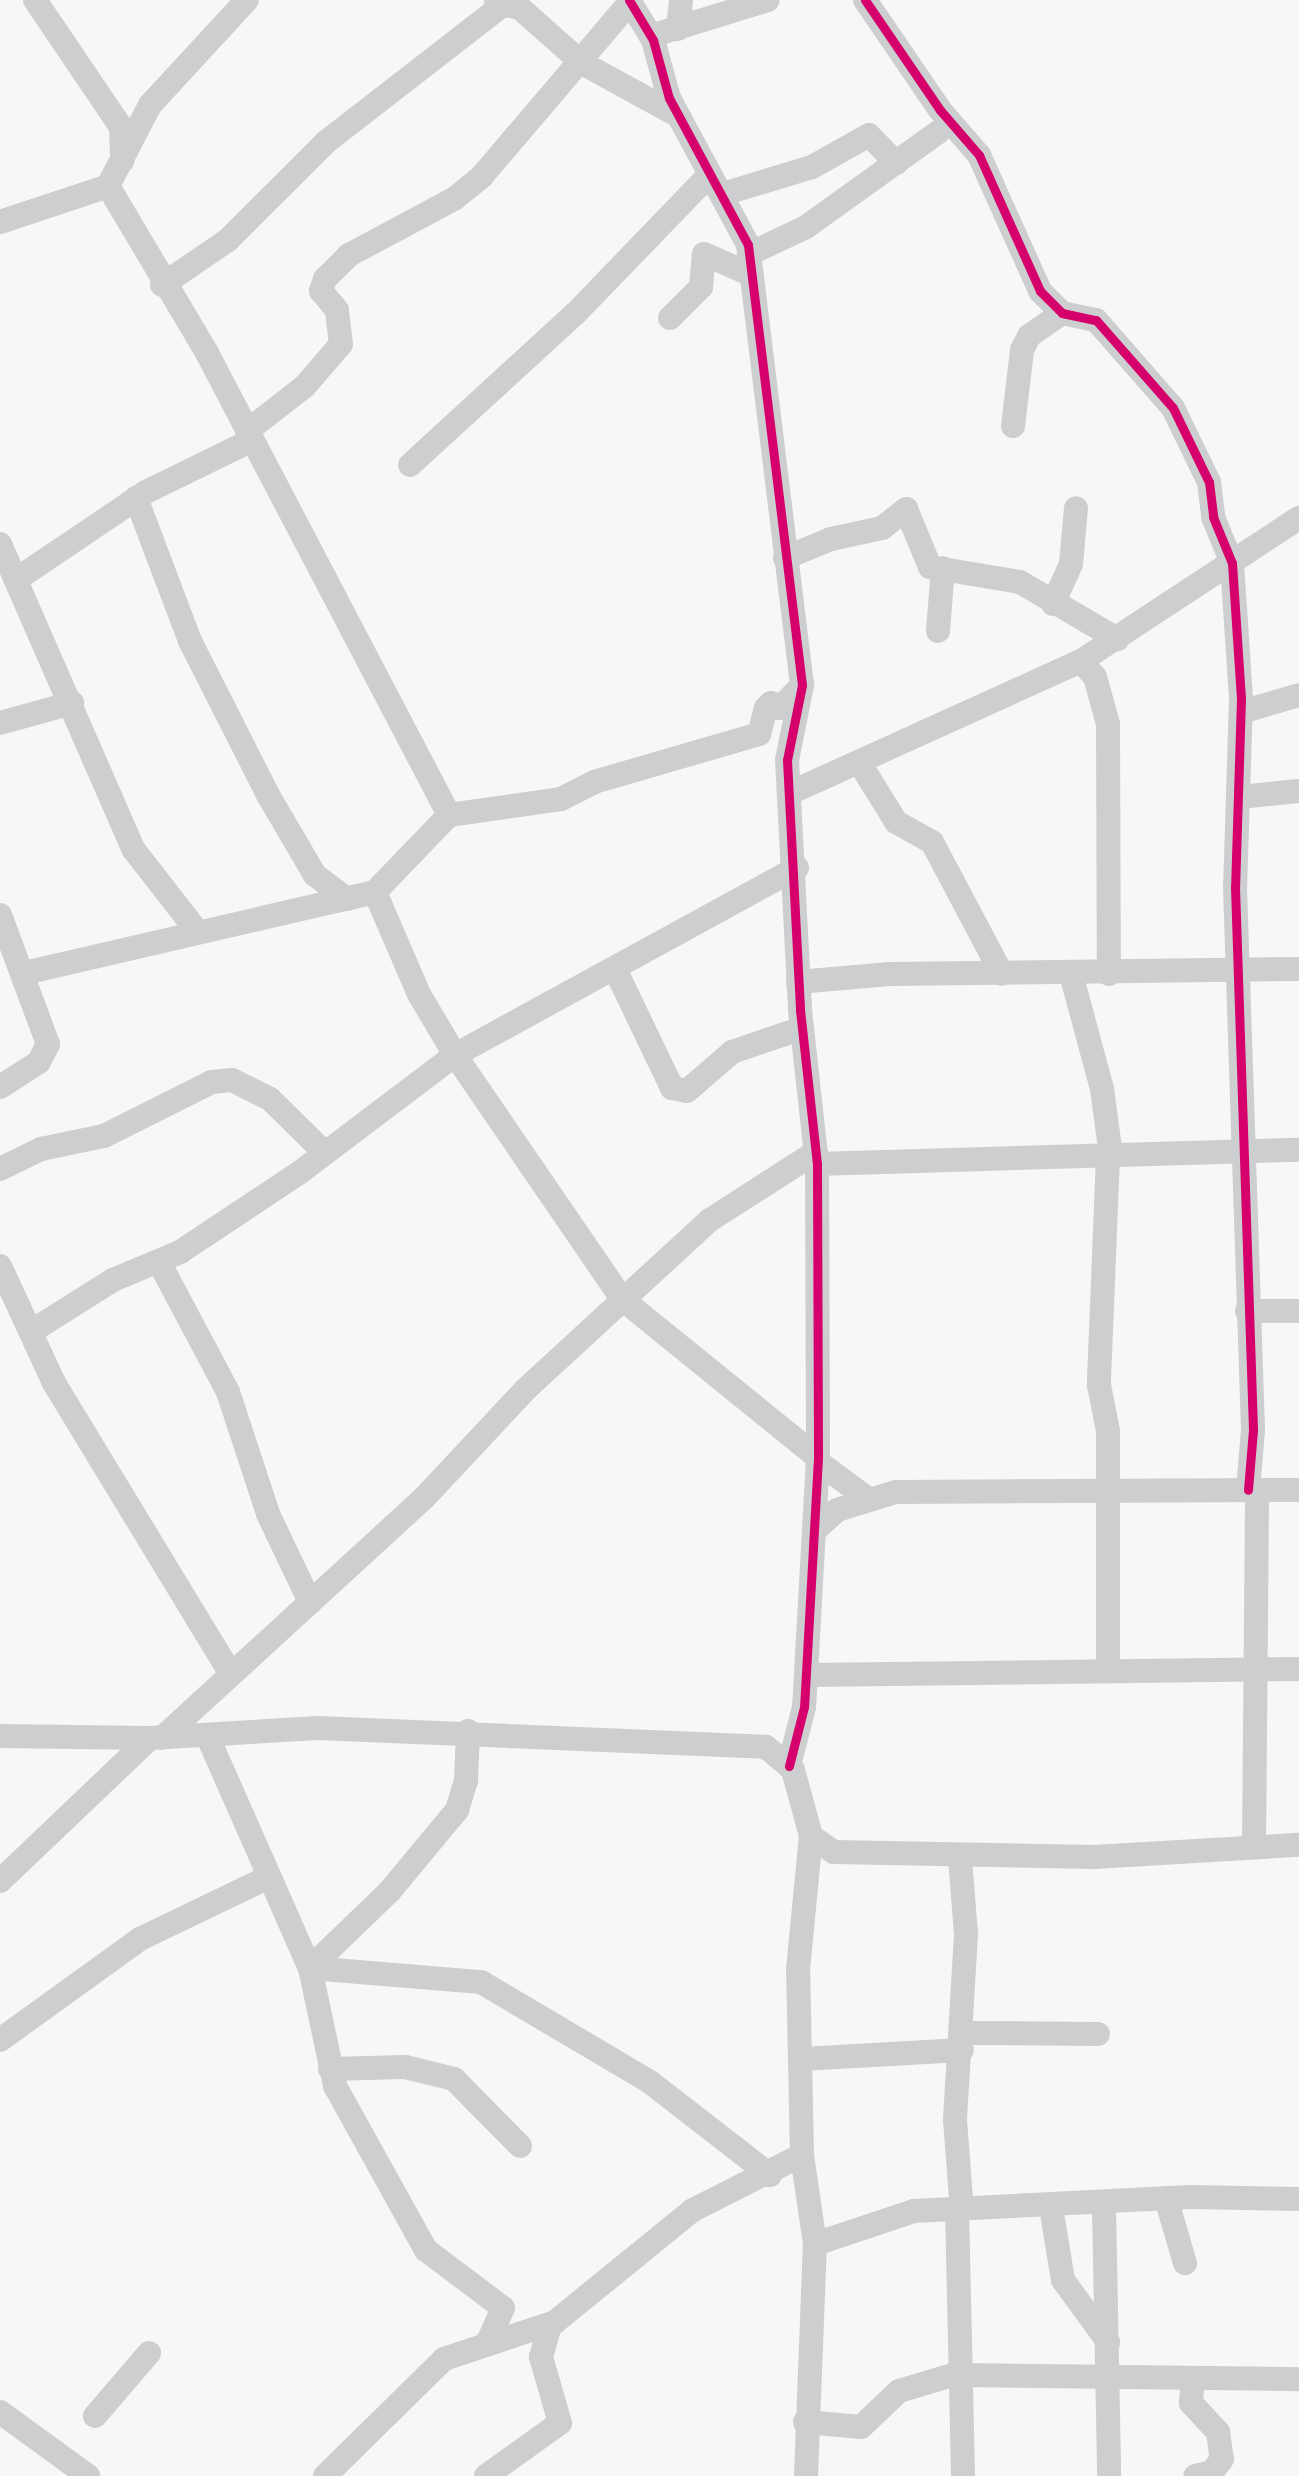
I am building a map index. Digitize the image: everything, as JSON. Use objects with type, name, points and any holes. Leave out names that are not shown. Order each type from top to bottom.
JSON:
[{"type":"street","points":[[35,0],[121,127],[117,150],[122,162]]},
{"type":"street","points":[[0,222],[108,186],[150,105],[247,0]]},
{"type":"street","points":[[678,29],[681,0]]},
{"type":"street","points":[[651,36],[768,0]]},
{"type":"street","points":[[866,0],[940,110],[979,155],[1040,291],[1062,313],[1096,320],[1173,408],[1209,482],[1213,517],[1232,563],[1241,712],[1235,887],[1241,970],[1247,1311],[1253,1430],[1254,1847]]},
{"type":"street","points":[[20,577],[136,498],[250,435],[305,386],[341,344],[337,310],[321,291],[325,279],[349,255],[454,199],[482,176],[582,63],[630,1],[651,36],[677,115],[716,184],[751,265],[802,685],[787,760],[797,868],[798,982],[816,1158],[818,1460],[806,1675],[789,1766],[811,1836],[798,1970],[802,2155],[815,2244],[806,2476]]},
{"type":"street","points":[[162,285],[228,240],[370,105],[501,4],[520,8],[582,63],[677,115]]},
{"type":"street","points":[[670,318],[701,287],[704,254],[751,265],[938,132]]},
{"type":"street","points":[[410,465],[716,184],[812,167],[869,135],[895,163]]},
{"type":"street","points":[[108,186],[162,285],[250,435],[449,815]]},
{"type":"street","points":[[1013,426],[1022,350],[1029,336],[1062,313]]},
{"type":"street","points":[[136,498],[190,641],[268,795],[315,875],[347,899]]},
{"type":"street","points":[[1053,604],[1071,564],[1076,508]]},
{"type":"street","points":[[785,558],[831,539],[882,528],[906,509],[930,567],[1020,582],[1053,604],[1117,639]]},
{"type":"street","points":[[792,792],[1081,662],[1299,518]]},
{"type":"street","points":[[0,544],[20,577],[134,850],[197,931]]},
{"type":"street","points":[[938,631],[943,568]]},
{"type":"street","points":[[1081,662],[1096,677],[1108,724],[1109,974]]},
{"type":"street","points":[[23,973],[375,892],[449,815],[561,799],[594,782],[759,734],[766,708],[771,703],[780,708],[802,685]]},
{"type":"street","points":[[1241,712],[1299,695]]},
{"type":"street","points":[[0,723],[72,703]]},
{"type":"street","points":[[859,762],[896,822],[932,842],[1002,974]]},
{"type":"street","points":[[1239,797],[1299,791]]},
{"type":"street","points":[[32,1331],[113,1280],[159,1262],[326,1153],[455,1055],[616,971],[797,868]]},
{"type":"street","points":[[375,892],[419,994],[455,1055],[622,1299],[867,1498]]},
{"type":"street","points":[[0,915],[48,1045],[39,1062],[0,1087]]},
{"type":"street","points":[[798,982],[1002,974],[1299,969]]},
{"type":"street","points":[[616,971],[673,1088],[687,1091],[732,1052],[802,1028]]},
{"type":"street","points":[[1071,974],[1102,1089],[1109,1156],[1099,1385],[1108,1431],[1104,1494],[1108,1670]]},
{"type":"street","points":[[0,1169],[41,1149],[104,1136],[212,1082],[232,1080],[270,1100],[326,1153]]},
{"type":"street","points":[[0,1881],[229,1671],[310,1602],[424,1498],[481,1433],[709,1220],[816,1158],[1109,1156],[1299,1150]]},
{"type":"street","points":[[159,1262],[228,1392],[268,1514],[310,1602]]},
{"type":"street","points":[[0,1266],[54,1383],[229,1671]]},
{"type":"street","points":[[1247,1311],[1299,1311]]},
{"type":"street","points":[[814,1531],[837,1510],[867,1498],[896,1492],[1104,1494],[1299,1490]]},
{"type":"street","points":[[806,1675],[1299,1670]]},
{"type":"street","points":[[0,1736],[156,1738],[318,1728],[468,1731],[766,1747],[789,1766]]},
{"type":"street","points":[[310,1968],[398,1882],[457,1810],[466,1781],[468,1731]]},
{"type":"street","points":[[206,1735],[310,1968],[330,2070],[415,2236],[503,2308],[488,2342]]},
{"type":"street","points":[[811,1836],[834,1852],[960,1858],[1299,1845]]},
{"type":"street","points":[[960,1858],[966,1934],[966,2041],[955,2120],[960,2210],[959,2374],[963,2476]]},
{"type":"street","points":[[0,2040],[140,1939],[269,1877]]},
{"type":"street","points":[[310,1968],[481,1982],[650,2082],[770,2175]]},
{"type":"street","points":[[802,2059],[966,2041],[1098,2034]]},
{"type":"street","points":[[330,2070],[405,2067],[454,2079],[520,2146]]},
{"type":"street","points":[[324,2476],[418,2379],[444,2359],[488,2342],[550,2325],[692,2210],[770,2175],[802,2155]]},
{"type":"street","points":[[815,2244],[914,2211],[1104,2206],[1166,2198],[1299,2199]]},
{"type":"street","points":[[1166,2198],[1185,2263]]},
{"type":"street","points":[[1104,2206],[1108,2342],[1105,2376],[1109,2476]]},
{"type":"street","points":[[1051,2207],[1063,2280],[1108,2342]]},
{"type":"street","points":[[486,2476],[561,2423],[542,2365],[550,2325]]},
{"type":"street","points":[[94,2416],[149,2353]]},
{"type":"street","points":[[806,2422],[860,2427],[899,2390],[959,2374],[1299,2379]]},
{"type":"street","points":[[1193,2379],[1191,2403],[1218,2432],[1222,2459],[1212,2472],[1195,2476]]},
{"type":"street","points":[[0,2412],[88,2476]]},
{"type":"cycle path","points":[[629,0],[653,40],[669,98],[748,245],[802,685],[787,760],[800,1010],[817,1164],[818,1458],[804,1707],[789,1766]]},
{"type":"cycle path","points":[[865,0],[940,110],[979,155],[1040,291],[1062,313],[1096,320],[1173,408],[1209,482],[1213,517],[1232,563],[1241,699],[1235,887],[1253,1430],[1248,1490]]}]
